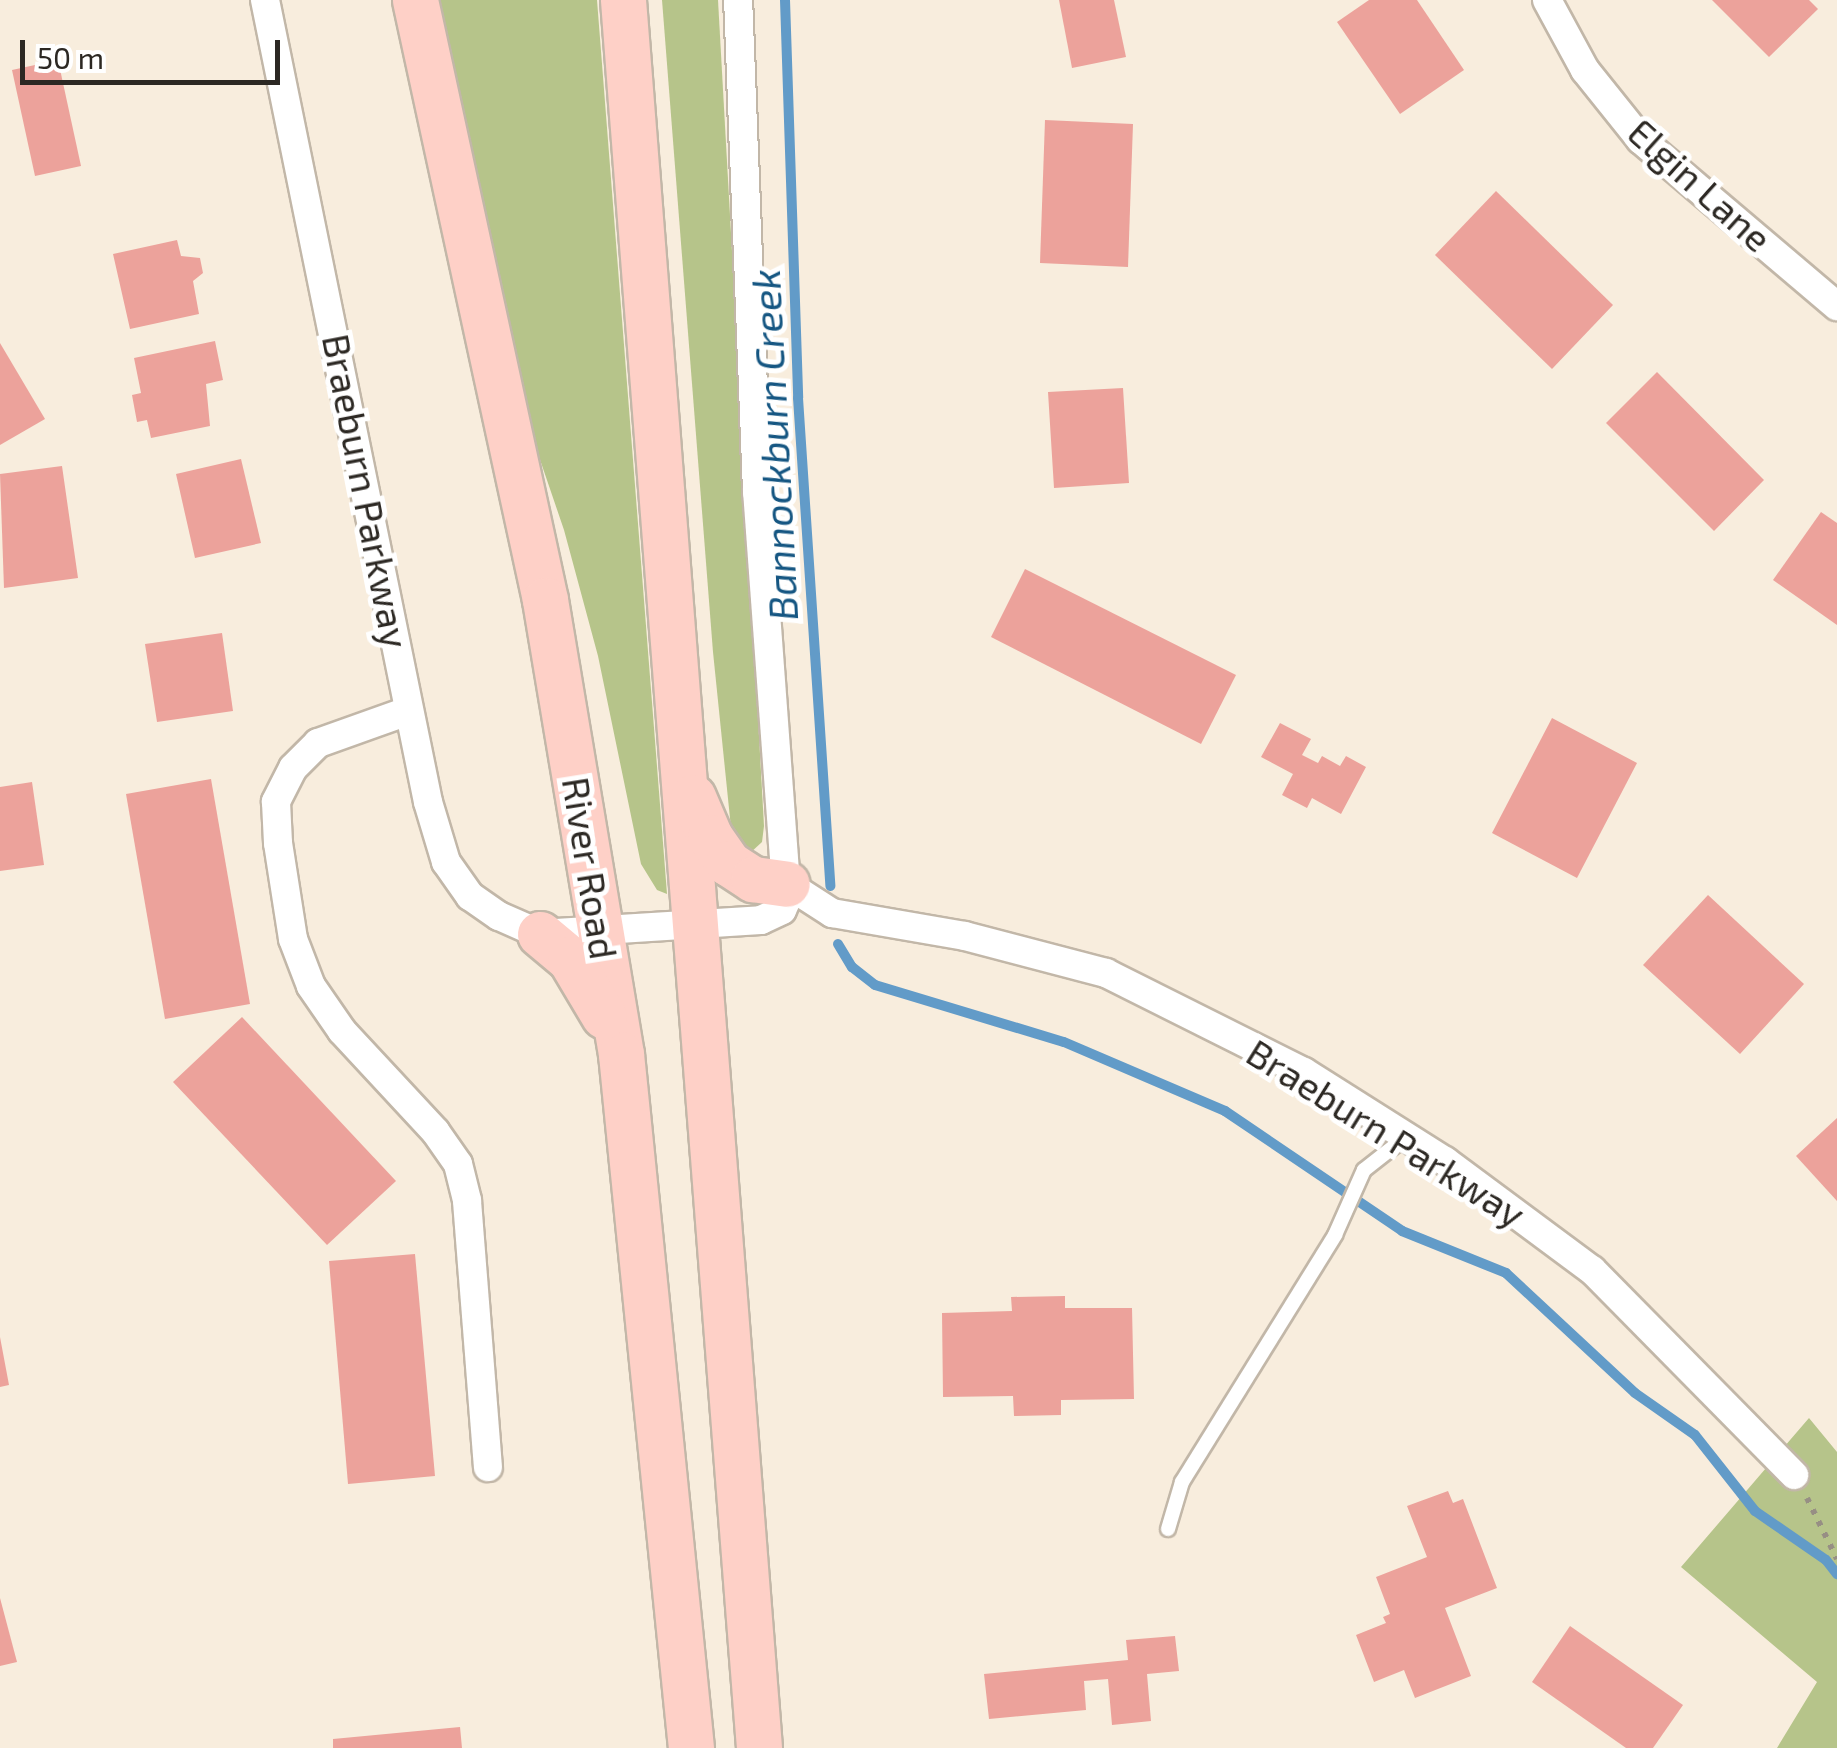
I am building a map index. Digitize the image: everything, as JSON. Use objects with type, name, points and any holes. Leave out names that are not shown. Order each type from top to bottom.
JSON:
[{"type":"main road","name":"River Road","points":[[415,0],[545,600],[621,1054],[691,1748]]},
{"type":"main road","points":[[623,0],[759,1748]]},
{"type":"main road","points":[[683,772],[710,837],[728,863],[753,879],[787,884]]},
{"type":"main road","points":[[540,934],[570,959],[586,982],[621,1054]]},
{"type":"street","name":"Braeburn Parkway","points":[[265,0],[408,712],[446,862],[470,896],[499,916],[540,934]]},
{"type":"street","points":[[540,934],[772,916],[787,898],[757,492],[738,0]]},
{"type":"street","name":"Elgin Lane","points":[[1547,0],[1585,70],[1641,140],[1837,306]]},
{"type":"street","points":[[408,712],[318,743],[293,768],[276,802],[278,843],[293,939],[310,986],[342,1031],[435,1131],[458,1164],[468,1201],[488,1467]]},
{"type":"street","name":"Braeburn Parkway","points":[[787,884],[832,913],[966,936],[1106,973],[1304,1072],[1406,1136],[1592,1270],[1794,1475]]},
{"type":"lane","points":[[1168,1529],[1182,1482],[1342,1220],[1361,1177],[1406,1136]]},
{"type":"path","points":[[1794,1475],[1837,1558]]},
{"type":"green space","points":[[430,0],[597,0],[667,894],[657,890],[641,864],[598,656],[564,530],[519,398]]},
{"type":"green space","points":[[662,0],[718,0],[764,826],[762,842],[749,854],[735,842],[731,828],[713,652]]},
{"type":"green space","points":[[1809,1418],[1837,1452],[1837,1748],[1777,1748],[1817,1682],[1681,1567]]},
{"type":"building","points":[[1059,0],[1114,0],[1126,57],[1072,68]]},
{"type":"building","points":[[1369,0],[1417,0],[1464,70],[1400,114],[1337,22]]},
{"type":"building","points":[[1712,0],[1809,0],[1818,9],[1769,57]]},
{"type":"building","points":[[58,60],[81,166],[35,176],[12,70]]},
{"type":"building","points":[[1045,120],[1133,124],[1128,267],[1040,263]]},
{"type":"building","points":[[1496,191],[1613,305],[1552,369],[1435,255]]},
{"type":"building","points":[[177,240],[181,256],[200,258],[203,273],[193,281],[199,314],[130,329],[113,254]]},
{"type":"building","points":[[215,341],[223,380],[206,384],[210,426],[151,438],[147,420],[137,422],[132,395],[141,393],[134,358]]},
{"type":"building","points":[[0,343],[45,419],[0,445]]},
{"type":"building","points":[[1657,372],[1764,480],[1714,531],[1606,423]]},
{"type":"building","points":[[1123,388],[1129,483],[1054,488],[1048,392]]},
{"type":"building","points":[[241,459],[261,543],[195,558],[176,474]]},
{"type":"building","points":[[62,466],[78,578],[4,588],[0,474]]},
{"type":"building","points":[[1821,512],[1837,523],[1837,625],[1773,580]]},
{"type":"building","points":[[1025,569],[1236,675],[1201,744],[991,637]]},
{"type":"building","points":[[222,633],[233,711],[157,722],[145,644]]},
{"type":"building","points":[[1552,718],[1637,763],[1577,878],[1492,833]]},
{"type":"building","points":[[1280,723],[1311,739],[1302,755],[1318,763],[1322,756],[1340,766],[1346,756],[1366,767],[1341,814],[1312,798],[1307,808],[1282,795],[1293,774],[1261,757]]},
{"type":"building","points":[[211,779],[250,1004],[165,1019],[126,794]]},
{"type":"building","points":[[32,782],[44,865],[0,871],[0,787]]},
{"type":"building","points":[[1708,895],[1804,984],[1740,1054],[1643,965]]},
{"type":"building","points":[[242,1017],[396,1181],[327,1245],[173,1082]]},
{"type":"building","points":[[1837,1118],[1837,1201],[1796,1156]]},
{"type":"building","points":[[415,1254],[435,1476],[348,1484],[329,1261]]},
{"type":"building","points":[[1065,1296],[1065,1308],[1132,1308],[1134,1399],[1061,1400],[1061,1415],[1014,1416],[1013,1396],[943,1397],[942,1313],[1012,1311],[1011,1297]]},
{"type":"building","points":[[0,1337],[9,1385],[0,1387]]},
{"type":"building","points":[[1448,1491],[1453,1503],[1463,1499],[1497,1588],[1445,1608],[1471,1676],[1415,1698],[1404,1670],[1374,1682],[1356,1635],[1386,1623],[1383,1617],[1390,1614],[1376,1577],[1427,1557],[1407,1506]]},
{"type":"building","points":[[0,1598],[17,1662],[0,1666]]},
{"type":"building","points":[[1570,1626],[1683,1705],[1653,1748],[1626,1748],[1532,1682]]},
{"type":"building","points":[[1175,1636],[1179,1671],[1147,1674],[1151,1721],[1112,1725],[1108,1679],[1084,1681],[1086,1710],[989,1719],[984,1674],[1128,1660],[1126,1640]]},
{"type":"building","points":[[460,1727],[462,1748],[333,1748],[333,1739]]},
{"type":"waterway","name":"Bannockburn Creek","points":[[785,0],[798,398],[830,886]]},
{"type":"waterway","name":"Bannockburn Creek","points":[[838,944],[852,967],[875,985],[1064,1042],[1225,1111],[1402,1231],[1506,1273],[1635,1393],[1695,1435],[1755,1511],[1826,1560],[1837,1574]]}]
